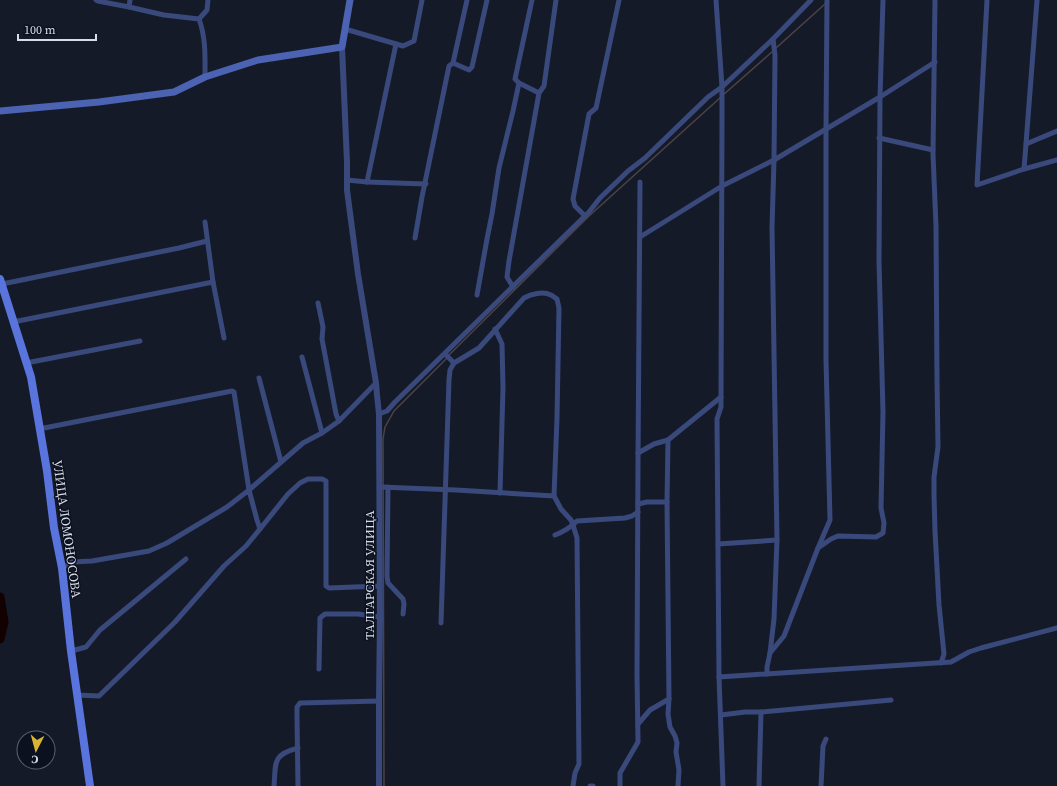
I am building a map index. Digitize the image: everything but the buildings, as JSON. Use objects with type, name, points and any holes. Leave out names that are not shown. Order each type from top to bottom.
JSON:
[{"type":"main road","points":[[0,110],[99,102],[174,92],[205,77],[258,60],[342,47],[350,0]]},
{"type":"main road","name":"УЛИЦА ЛОМОНОСОВА","points":[[1,282],[31,377],[47,471],[54,528],[62,568],[71,651],[90,786]]},
{"type":"street","points":[[96,0],[164,15],[199,19]]},
{"type":"street","points":[[129,7],[130,0]]},
{"type":"street","points":[[199,19],[207,10],[208,0]]},
{"type":"street","points":[[345,29],[403,46],[414,41],[422,0]]},
{"type":"street","points":[[415,238],[449,66],[453,63],[467,0]]},
{"type":"street","points":[[453,63],[469,70],[472,67],[487,0]]},
{"type":"street","points":[[532,0],[515,79],[519,83],[539,93]]},
{"type":"street","points":[[513,287],[507,277],[509,260],[539,93],[544,86],[556,0]]},
{"type":"street","points":[[585,216],[575,206],[573,199],[590,114],[596,108],[619,0]]},
{"type":"street","points":[[716,0],[722,87],[721,407],[717,419],[719,678],[723,786]]},
{"type":"street","points":[[379,414],[387,411],[447,355],[585,216],[600,198],[628,171],[645,158],[708,97],[722,87],[773,39],[811,0]]},
{"type":"street","points":[[818,548],[838,536],[876,537],[882,533],[884,523],[881,508],[883,412],[879,261],[880,97],[883,0]]},
{"type":"street","points":[[935,0],[933,150],[936,226],[936,379],[938,447],[934,477],[934,502],[939,598],[944,654],[941,663]]},
{"type":"street","points":[[987,0],[977,185],[1024,169],[1057,160]]},
{"type":"street","points":[[1024,169],[1037,0]]},
{"type":"street","points":[[770,653],[784,636],[830,520],[826,360],[827,3]]},
{"type":"street","points":[[199,19],[203,30],[205,45],[205,77]]},
{"type":"street","points":[[766,674],[774,619],[777,540],[772,227],[774,160],[773,39]]},
{"type":"street","points":[[367,182],[396,44]]},
{"type":"street","name":"ТАЛГАРСКАЯ УЛИЦА","points":[[342,47],[347,190],[358,274],[374,364],[379,414],[383,487],[378,702],[380,786]]},
{"type":"street","points":[[640,237],[722,186],[774,160],[880,97],[935,62]]},
{"type":"street","points":[[477,294],[499,168],[519,83]]},
{"type":"street","points":[[1026,144],[1057,131]]},
{"type":"street","points":[[880,138],[933,150]]},
{"type":"street","points":[[1051,162],[1057,156]]},
{"type":"street","points":[[347,180],[426,184]]},
{"type":"street","points":[[620,786],[620,773],[638,742],[637,667],[640,182]]},
{"type":"street","points":[[205,222],[213,282],[224,338]]},
{"type":"street","points":[[1,282],[172,249],[207,240]]},
{"type":"street","points":[[13,322],[213,282]]},
{"type":"street","points":[[441,623],[450,370],[454,363],[479,348],[524,298],[532,294],[550,294],[557,299],[559,308],[554,496],[561,509],[573,525],[577,538],[579,764],[575,773],[573,786]]},
{"type":"street","points":[[318,303],[323,326],[322,339],[336,414],[339,421]]},
{"type":"street","points":[[495,329],[502,344],[503,388],[500,493]]},
{"type":"street","points":[[26,363],[140,341]]},
{"type":"street","points":[[447,355],[454,363]]},
{"type":"street","points":[[302,357],[322,433]]},
{"type":"street","points":[[259,378],[281,462]]},
{"type":"street","points":[[62,568],[72,562],[92,561],[149,551],[168,542],[227,506],[249,490],[303,443],[322,433],[339,421],[376,383]]},
{"type":"street","points":[[39,429],[232,391],[234,392],[237,409],[249,490],[256,520],[260,530]]},
{"type":"street","points":[[638,453],[654,444],[668,440],[721,397]]},
{"type":"street","points":[[668,440],[668,714],[670,727],[677,743],[676,752],[679,770],[678,786]]},
{"type":"street","points":[[77,694],[99,696],[175,622],[224,566],[246,546],[288,494],[300,483],[308,479],[324,479],[326,481],[326,586],[329,588],[380,586]]},
{"type":"street","points":[[403,614],[404,599],[388,583],[383,487],[446,489],[554,496]]},
{"type":"street","points":[[638,504],[656,501],[667,502]]},
{"type":"street","points":[[555,535],[573,525],[577,521],[625,518],[638,512]]},
{"type":"street","points":[[718,544],[777,540]]},
{"type":"street","points":[[71,651],[86,647],[100,630],[186,559]]},
{"type":"street","points":[[319,669],[320,618],[322,616],[325,614],[358,614],[380,617]]},
{"type":"street","points":[[719,678],[951,662],[969,652],[981,648],[1057,628]]},
{"type":"street","points":[[638,724],[650,710],[669,699]]},
{"type":"street","points":[[721,715],[891,700]]},
{"type":"street","points":[[298,786],[297,706],[300,703],[378,702]]},
{"type":"street","points":[[759,786],[760,712]]},
{"type":"street","points":[[821,786],[822,746],[826,739]]},
{"type":"street","points":[[274,786],[276,760],[286,751],[298,748]]},
{"type":"waterway","points":[[776,48],[825,4]]},
{"type":"waterway","points":[[723,95],[773,51]]},
{"type":"waterway","points":[[449,355],[589,216],[721,97]]},
{"type":"waterway","points":[[384,786],[383,439],[385,427],[394,411],[447,358]]},
{"type":"waterway","points":[[0,597],[4,622],[0,639]]}]
